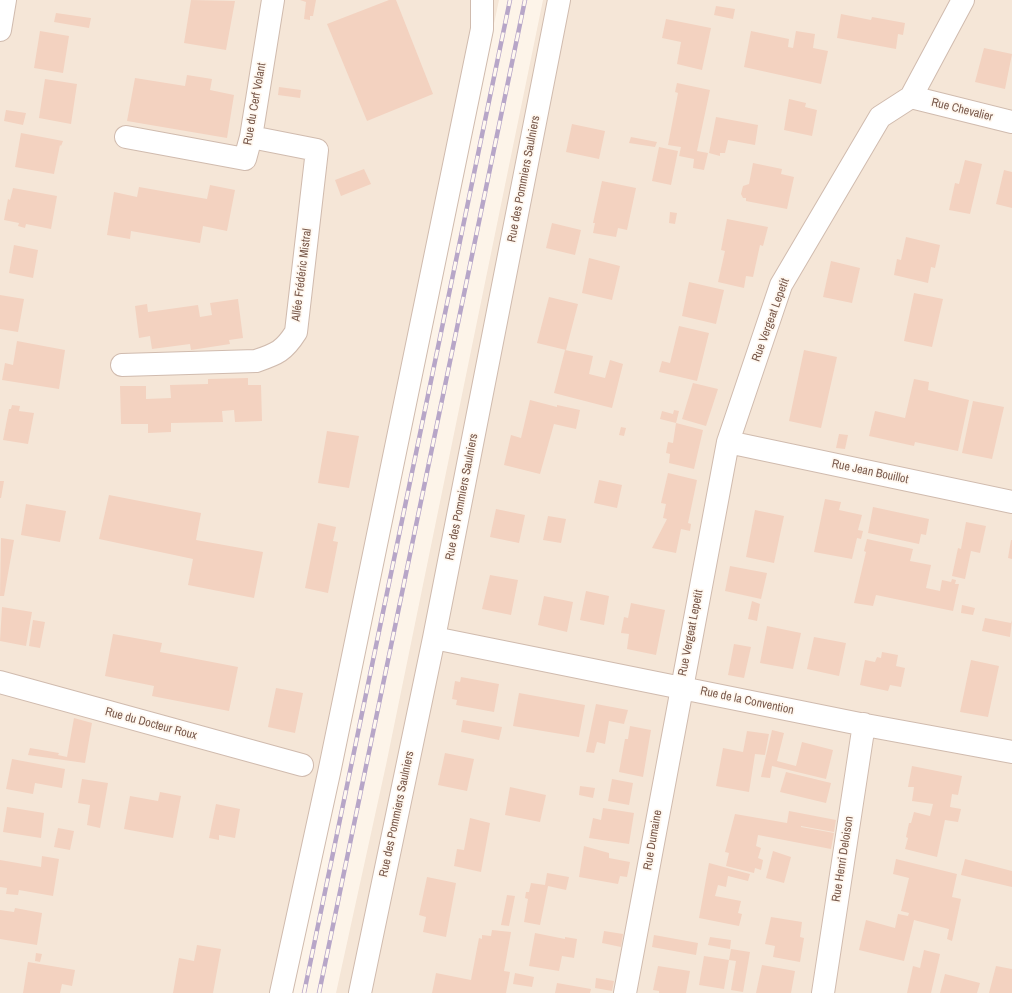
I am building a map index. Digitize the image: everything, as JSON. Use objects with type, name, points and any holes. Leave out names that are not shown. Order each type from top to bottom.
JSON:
[{"type":"street","points":[[0,30],[5,0]]},
{"type":"street","name":"Rue du Cerf Volant","points":[[126,137],[245,159],[251,137],[273,0]]},
{"type":"street","points":[[281,993],[329,773],[482,29],[482,0]]},
{"type":"street","name":"Rue des Pommiers Saulniers","points":[[360,993],[434,638],[559,0]]},
{"type":"street","name":"Rue Vergeat Lepetit","points":[[681,687],[728,442],[781,285],[880,117],[911,97],[963,0]]},
{"type":"street","name":"Rue Chevalier","points":[[911,97],[1012,122]]},
{"type":"street","name":"Allée Frédéric Mistral","points":[[122,365],[256,361],[277,354],[288,344],[296,332],[317,150],[251,137]]},
{"type":"street","name":"Rue Jean Bouillot","points":[[728,442],[1012,502]]},
{"type":"street","name":"Rue de la Convention","points":[[434,638],[1012,752]]},
{"type":"street","name":"Rue du Docteur Roux","points":[[0,682],[302,765]]},
{"type":"street","name":"Rue Dumaine","points":[[625,993],[681,687]]},
{"type":"street","name":"Rue Henri Deloison","points":[[823,993],[864,724]]},
{"type":"shaded area","points":[[0,0],[499,0],[290,993],[0,993]]},
{"type":"shaded area","points":[[543,0],[1012,0],[1012,993],[336,993],[386,765]]},
{"type":"building","points":[[191,0],[235,1],[226,50],[184,43]]},
{"type":"building","points":[[300,0],[316,0],[313,16],[310,16],[310,20],[304,19],[306,2]]},
{"type":"building","points":[[389,0],[396,0],[433,94],[367,121],[327,24]]},
{"type":"building","points":[[716,6],[735,9],[733,19],[714,15]]},
{"type":"building","points":[[56,13],[91,18],[89,28],[54,22]]},
{"type":"building","points":[[841,14],[871,20],[872,17],[905,23],[903,35],[898,34],[896,49],[837,38]]},
{"type":"building","points":[[666,19],[711,28],[702,70],[677,64],[681,42],[662,38]]},
{"type":"building","points":[[40,31],[69,36],[63,73],[34,68]]},
{"type":"building","points":[[751,31],[789,39],[788,47],[793,48],[796,31],[815,34],[813,48],[828,51],[821,84],[744,67]]},
{"type":"building","points":[[984,48],[1012,54],[1005,89],[975,82]]},
{"type":"building","points":[[187,75],[212,79],[210,90],[234,95],[227,138],[127,121],[135,78],[185,86]]},
{"type":"building","points":[[45,79],[77,84],[71,124],[39,118]]},
{"type":"building","points":[[677,83],[710,90],[697,151],[708,153],[704,170],[693,168],[694,159],[679,156],[681,147],[668,145],[678,93],[675,92]]},
{"type":"building","points":[[279,87],[301,90],[300,98],[278,95]]},
{"type":"building","points":[[789,99],[806,103],[805,107],[817,110],[812,136],[784,130]]},
{"type":"building","points":[[6,110],[26,113],[23,125],[4,121]]},
{"type":"building","points":[[716,117],[758,125],[755,145],[728,140],[725,153],[720,153],[720,156],[709,153]]},
{"type":"building","points":[[572,124],[605,131],[599,159],[566,152]]},
{"type":"building","points":[[21,133],[63,141],[61,146],[60,145],[54,174],[15,167]]},
{"type":"building","points":[[631,137],[657,142],[655,147],[629,143]]},
{"type":"building","points":[[659,147],[678,151],[671,185],[652,181]]},
{"type":"building","points":[[965,160],[982,164],[970,214],[949,210],[955,183],[959,184]]},
{"type":"building","points":[[753,163],[782,169],[781,174],[794,177],[787,209],[746,201],[746,198],[743,198],[741,194],[743,186],[749,184]]},
{"type":"building","points":[[364,169],[371,184],[341,196],[335,180]]},
{"type":"building","points":[[1004,170],[1012,172],[1012,208],[996,204]]},
{"type":"building","points":[[602,181],[636,188],[627,230],[618,228],[616,237],[593,233],[595,223],[593,223]]},
{"type":"building","points":[[210,185],[235,190],[227,231],[203,226],[200,243],[131,231],[130,239],[107,235],[114,192],[137,197],[139,187],[207,199]]},
{"type":"building","points":[[13,188],[57,196],[51,229],[26,224],[25,228],[18,226],[19,223],[4,220],[8,199],[10,200]]},
{"type":"building","points":[[670,212],[677,213],[675,224],[669,223]]},
{"type":"building","points":[[727,219],[768,227],[763,246],[760,245],[753,277],[746,276],[744,288],[718,282],[725,251],[721,250]]},
{"type":"building","points":[[552,223],[581,230],[575,255],[546,248]]},
{"type":"building","points":[[906,237],[940,245],[935,268],[931,267],[928,283],[894,275],[897,259],[901,260]]},
{"type":"building","points":[[14,245],[38,250],[33,278],[9,273]]},
{"type":"building","points":[[589,258],[620,266],[612,300],[582,293]]},
{"type":"building","points":[[831,261],[860,268],[852,303],[823,297]]},
{"type":"building","points":[[689,282],[724,290],[716,324],[682,316]]},
{"type":"building","points":[[914,293],[943,299],[932,347],[904,341]]},
{"type":"building","points":[[0,295],[24,299],[18,332],[0,329]]},
{"type":"building","points":[[549,297],[578,304],[566,350],[537,343]]},
{"type":"building","points":[[238,299],[243,338],[229,340],[230,344],[191,350],[190,344],[152,349],[150,336],[139,338],[135,306],[147,304],[148,312],[198,305],[200,317],[212,315],[210,303]]},
{"type":"building","points":[[679,326],[709,333],[697,381],[659,372],[662,361],[670,363]]},
{"type":"building","points":[[17,341],[65,350],[59,389],[2,380],[5,363],[13,365]]},
{"type":"building","points":[[565,350],[593,356],[589,374],[605,378],[610,360],[623,364],[612,408],[554,393]]},
{"type":"building","points":[[804,350],[837,357],[821,428],[789,421]]},
{"type":"building","points":[[248,378],[248,385],[261,385],[262,421],[235,422],[234,410],[222,411],[223,422],[171,423],[171,432],[148,433],[148,424],[121,424],[120,386],[146,386],[146,399],[171,398],[170,385],[208,384],[208,379]]},
{"type":"building","points":[[914,379],[929,382],[928,390],[969,400],[958,451],[915,442],[914,446],[869,436],[875,411],[905,418]]},
{"type":"building","points":[[693,383],[718,389],[706,426],[682,419]]},
{"type":"building","points":[[530,400],[557,407],[557,405],[580,410],[576,429],[554,424],[540,474],[504,465],[511,435],[521,438]]},
{"type":"building","points":[[973,401],[1004,407],[992,459],[962,453]]},
{"type":"building","points":[[12,405],[20,406],[19,411],[34,413],[28,444],[3,440],[9,409],[11,409]]},
{"type":"building","points":[[674,410],[679,411],[676,423],[660,419],[662,411],[673,414]]},
{"type":"building","points":[[676,423],[703,430],[694,469],[669,463],[670,454],[666,453],[668,442],[673,443]]},
{"type":"building","points":[[621,427],[626,428],[624,436],[619,435]]},
{"type":"building","points":[[327,431],[359,436],[349,488],[318,483]]},
{"type":"building","points":[[839,434],[848,435],[845,449],[836,448]]},
{"type":"building","points":[[668,473],[697,480],[688,523],[691,524],[690,531],[681,529],[676,553],[652,548],[667,519],[663,518],[666,504],[661,503]]},
{"type":"building","points":[[599,480],[622,485],[617,508],[594,503]]},
{"type":"building","points":[[0,481],[4,481],[1,498],[0,498]]},
{"type":"building","points":[[109,495],[201,513],[196,540],[263,552],[254,598],[188,585],[193,559],[99,539]]},
{"type":"building","points":[[825,499],[841,502],[839,510],[862,515],[858,530],[863,531],[861,539],[857,538],[852,559],[814,552]]},
{"type":"building","points":[[26,504],[66,511],[60,542],[21,535]]},
{"type":"building","points":[[873,507],[929,519],[926,535],[921,534],[919,544],[868,533]]},
{"type":"building","points":[[496,509],[525,515],[519,543],[490,537]]},
{"type":"building","points":[[755,510],[784,516],[774,563],[746,557]]},
{"type":"building","points":[[548,516],[566,519],[561,543],[543,540]]},
{"type":"building","points":[[966,522],[986,526],[980,553],[971,551],[965,579],[952,576],[958,548],[961,549]]},
{"type":"building","points":[[318,523],[336,527],[333,541],[338,542],[328,593],[305,588]]},
{"type":"building","points":[[1,538],[14,540],[4,596],[0,596]]},
{"type":"building","points":[[867,539],[913,549],[910,561],[931,565],[926,588],[940,591],[942,580],[951,582],[952,579],[956,580],[955,584],[959,584],[953,611],[876,595],[873,606],[854,603],[866,552],[864,551]]},
{"type":"building","points":[[1012,540],[1012,559],[1008,558]]},
{"type":"building","points":[[730,566],[767,573],[761,599],[725,591]]},
{"type":"building","points":[[490,575],[518,580],[511,615],[482,609]]},
{"type":"building","points":[[586,591],[609,596],[604,625],[580,620]]},
{"type":"building","points":[[544,596],[573,602],[567,632],[538,625]]},
{"type":"building","points":[[752,601],[760,604],[757,621],[748,619]]},
{"type":"building","points":[[631,603],[665,610],[656,655],[627,649],[629,634],[621,633],[624,617],[628,618]]},
{"type":"building","points":[[962,605],[975,608],[973,615],[961,613]]},
{"type":"building","points":[[2,607],[32,612],[26,646],[0,641]]},
{"type":"building","points":[[985,618],[1011,623],[1012,620],[1010,637],[982,631]]},
{"type":"building","points":[[33,620],[45,622],[40,648],[29,646]]},
{"type":"building","points":[[767,626],[801,633],[793,669],[760,663]]},
{"type":"building","points":[[113,634],[162,643],[160,652],[238,667],[229,711],[152,696],[154,686],[105,676]]},
{"type":"building","points":[[814,637],[846,643],[839,676],[807,669]]},
{"type":"building","points":[[734,644],[751,647],[744,678],[728,675]]},
{"type":"building","points":[[882,652],[898,655],[896,666],[905,668],[901,687],[890,685],[888,691],[860,685],[865,660],[875,662],[877,657],[881,658]]},
{"type":"building","points":[[971,660],[999,666],[988,717],[960,712]]},
{"type":"building","points":[[461,677],[499,684],[494,712],[456,705],[457,700],[452,699],[455,681],[460,682]]},
{"type":"building","points":[[276,688],[303,693],[295,733],[268,727]]},
{"type":"building","points":[[519,693],[585,705],[579,737],[513,726]]},
{"type":"building","points":[[596,704],[628,710],[624,724],[609,721],[605,744],[597,742],[594,753],[586,752]]},
{"type":"building","points":[[74,718],[92,723],[85,763],[28,755],[30,748],[59,753],[58,755],[67,757]]},
{"type":"building","points":[[463,720],[502,727],[499,740],[461,732]]},
{"type":"building","points":[[630,726],[651,730],[643,777],[619,772],[625,739],[628,739]]},
{"type":"building","points":[[772,730],[784,733],[777,761],[796,766],[802,742],[833,750],[826,779],[772,766],[770,778],[761,777]]},
{"type":"building","points":[[747,731],[769,734],[765,755],[755,754],[749,792],[716,786],[723,748],[743,752]]},
{"type":"building","points":[[445,753],[474,759],[467,791],[438,785]]},
{"type":"building","points":[[12,759],[65,769],[62,788],[35,783],[33,794],[6,789]]},
{"type":"building","points":[[912,766],[962,776],[958,795],[952,794],[950,807],[961,809],[958,822],[945,820],[937,857],[905,849],[908,838],[906,837],[909,823],[911,823],[914,812],[930,816],[933,804],[912,801],[914,787],[908,787]]},
{"type":"building","points":[[786,772],[831,783],[826,803],[780,792]]},
{"type":"building","points":[[82,779],[108,783],[100,828],[87,825],[90,805],[78,803]]},
{"type":"building","points":[[612,779],[633,783],[629,805],[608,801]]},
{"type":"building","points":[[580,786],[595,788],[593,798],[579,795]]},
{"type":"building","points":[[510,787],[546,795],[540,822],[505,815]]},
{"type":"building","points":[[160,792],[181,796],[173,838],[124,829],[130,796],[158,801]]},
{"type":"building","points":[[216,804],[240,809],[235,838],[219,835],[219,840],[209,838]]},
{"type":"building","points":[[7,807],[44,813],[41,838],[3,832]]},
{"type":"building","points":[[603,808],[634,813],[629,844],[589,838],[593,818],[601,820]]},
{"type":"building","points":[[789,811],[836,820],[834,832],[801,826],[834,833],[831,849],[758,835],[756,846],[761,848],[758,858],[763,860],[761,870],[755,868],[754,873],[726,866],[729,853],[725,852],[735,814],[787,823]]},
{"type":"building","points":[[470,818],[490,823],[481,872],[454,866],[457,849],[464,850]]},
{"type":"building","points":[[58,828],[74,831],[70,850],[54,847]]},
{"type":"building","points":[[584,846],[609,853],[609,858],[630,862],[627,877],[620,876],[618,884],[579,877]]},
{"type":"building","points":[[773,851],[791,857],[784,883],[766,878]]},
{"type":"building","points":[[42,856],[59,859],[53,896],[19,890],[18,895],[6,894],[7,888],[0,887],[0,860],[41,867]]},
{"type":"building","points":[[896,859],[957,874],[952,897],[961,899],[952,941],[947,939],[949,929],[914,920],[904,961],[859,950],[866,920],[895,928],[898,914],[908,916],[909,913],[901,911],[909,878],[893,874]]},
{"type":"building","points":[[965,859],[1012,871],[1012,887],[961,875]]},
{"type":"building","points":[[709,863],[750,874],[748,881],[728,876],[726,887],[718,885],[715,896],[741,901],[738,913],[742,914],[739,926],[699,918]]},
{"type":"building","points":[[547,873],[569,877],[566,890],[548,886],[540,925],[524,922],[528,899],[525,898],[526,892],[529,892],[531,883],[545,885]]},
{"type":"building","points":[[427,877],[456,883],[446,937],[423,932],[426,917],[419,915]]},
{"type":"building","points":[[507,895],[515,896],[509,926],[501,925]]},
{"type":"building","points":[[15,908],[42,913],[37,945],[0,939],[0,910],[14,912]]},
{"type":"building","points":[[771,917],[802,922],[800,937],[804,938],[800,962],[773,957],[775,946],[765,944]]},
{"type":"building","points":[[492,930],[511,932],[504,971],[510,972],[506,993],[432,993],[436,973],[471,980],[479,938],[482,939],[482,935],[491,936]]},
{"type":"building","points":[[604,931],[623,934],[621,947],[602,943]]},
{"type":"building","points":[[535,933],[565,939],[565,937],[577,939],[574,958],[562,956],[559,971],[529,966]]},
{"type":"building","points":[[654,935],[698,943],[696,955],[652,947]]},
{"type":"building","points":[[710,937],[731,940],[730,949],[708,945]]},
{"type":"building","points":[[197,945],[221,949],[213,993],[173,993],[179,958],[194,961]]},
{"type":"building","points":[[731,949],[750,952],[743,992],[731,990],[736,961],[729,960]]},
{"type":"building","points":[[924,950],[940,954],[931,993],[907,993],[913,966],[920,968]]},
{"type":"building","points":[[36,953],[42,954],[40,962],[35,961]]},
{"type":"building","points":[[704,956],[729,960],[724,989],[699,985]]},
{"type":"building","points":[[28,962],[75,970],[72,986],[62,984],[60,993],[23,993]]},
{"type":"building","points":[[762,965],[795,971],[791,993],[756,993]]},
{"type":"building","points":[[658,966],[690,971],[686,993],[659,993],[659,991],[653,990]]},
{"type":"building","points":[[996,966],[1012,969],[1012,993],[989,993]]},
{"type":"building","points":[[515,973],[534,977],[532,987],[513,984]]},
{"type":"building","points":[[945,974],[980,983],[977,993],[940,993]]},
{"type":"building","points":[[596,978],[614,981],[612,991],[595,988]]},
{"type":"building","points":[[557,983],[591,989],[590,993],[555,993]]},
{"type":"railway","points":[[304,993],[510,0]]},
{"type":"railway","points":[[319,993],[525,0]]}]
